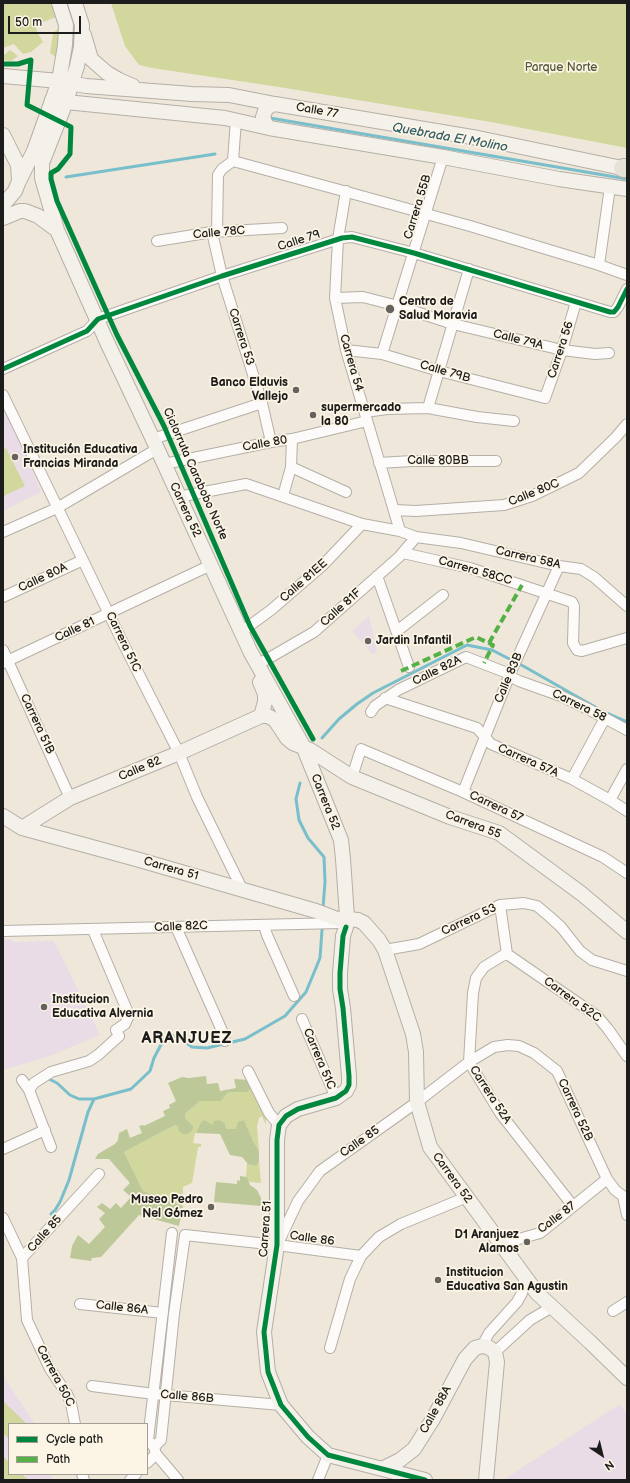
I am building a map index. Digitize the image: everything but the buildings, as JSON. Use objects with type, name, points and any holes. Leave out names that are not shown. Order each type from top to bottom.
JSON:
[{"type":"main road","points":[[59,3],[66,25],[66,102]]},
{"type":"main road","points":[[75,3],[91,59],[119,80],[140,89]]},
{"type":"main road","points":[[3,205],[15,191],[34,151],[52,100],[65,82],[81,47],[82,25]]},
{"type":"main road","name":"Calle 77","points":[[3,76],[65,82],[86,86],[192,94],[229,95],[478,138],[626,168]]},
{"type":"main road","name":"Calle 77","points":[[52,100],[225,118],[269,128],[443,157],[559,179],[627,189]]},
{"type":"main road","name":"Carrera 52","points":[[66,102],[42,163],[42,178],[57,230],[241,632],[257,665],[302,746],[319,785],[341,840],[344,859],[345,921],[358,920],[364,923],[379,940],[385,950],[413,1034],[416,1052],[417,1102],[430,1147],[537,1293],[627,1378]]},
{"type":"main road","points":[[269,128],[265,123],[265,111],[269,106],[275,104]]},
{"type":"main road","points":[[3,134],[18,165],[19,181]]},
{"type":"main road","points":[[3,218],[20,211],[25,211],[38,216],[57,230]]},
{"type":"main road","points":[[257,665],[257,673],[265,694],[265,702],[261,716],[272,718],[287,738],[293,743],[302,746]]},
{"type":"main road","name":"Calle 82","points":[[22,828],[70,798],[178,753],[261,716]]},
{"type":"main road","name":"Carrera 55","points":[[302,746],[352,777],[450,816],[499,833],[582,894],[627,932]]},
{"type":"main road","points":[[319,785],[318,780],[323,770],[332,764]]},
{"type":"main road","name":"Carrera 51","points":[[3,816],[22,828],[136,859],[316,911],[345,921]]},
{"type":"main road","points":[[280,1125],[286,1116],[298,1109],[336,1098],[346,1091],[348,1085],[349,1076],[340,988],[345,921]]},
{"type":"main road","name":"Carrera 51","points":[[280,1125],[277,1140],[277,1245],[264,1332],[268,1372],[281,1405],[308,1438],[328,1455],[384,1468],[425,1480]]},
{"type":"main road","points":[[482,1346],[488,1347],[495,1352],[497,1362],[486,1480]]},
{"type":"main road","name":"Calle 88A","points":[[384,1468],[400,1460],[414,1449],[433,1418],[465,1358],[475,1348],[482,1346]]},
{"type":"street","points":[[236,120],[233,161],[426,214],[599,265],[627,276]]},
{"type":"street","name":"Carrera 55B","points":[[382,354],[443,157]]},
{"type":"street","name":"Carrera 53","points":[[233,161],[222,169],[218,175],[215,232],[222,276],[262,403],[271,442]]},
{"type":"street","points":[[599,265],[610,187]]},
{"type":"street","name":"Carrera 54","points":[[346,191],[338,239],[335,298],[346,350],[400,531]]},
{"type":"street","name":"Calle 78C","points":[[157,241],[215,232],[282,228]]},
{"type":"street","name":"Calle 79","points":[[3,369],[87,331],[98,319],[222,276],[338,239],[352,237],[414,253],[610,312],[614,312],[618,307],[627,289]]},
{"type":"street","points":[[428,408],[469,270]]},
{"type":"street","name":"Calle 79A","points":[[335,298],[363,297],[398,306],[453,324],[562,350],[595,354],[609,353]]},
{"type":"street","name":"Carrera 56","points":[[545,398],[562,350],[576,302]]},
{"type":"street","name":"Calle 79B","points":[[346,350],[382,354],[439,371],[545,398]]},
{"type":"street","name":"Carrera 51C","points":[[3,395],[178,753],[197,797],[242,890]]},
{"type":"street","points":[[3,532],[57,508],[155,444],[262,403]]},
{"type":"street","name":"Calle 80","points":[[164,464],[292,439],[366,417],[387,409],[428,408],[514,422]]},
{"type":"street","name":"Calle 80C","points":[[394,510],[416,511],[504,506],[532,496],[579,473],[616,437],[627,424]]},
{"type":"street","points":[[283,496],[291,468],[292,439]]},
{"type":"street","name":"Calle 80BB","points":[[379,463],[412,461],[496,461]]},
{"type":"street","points":[[291,468],[346,492]]},
{"type":"street","points":[[178,497],[246,484],[362,524],[400,531],[416,537]]},
{"type":"street","name":"Calle 81EE","points":[[241,632],[271,610],[322,566],[362,524]]},
{"type":"street","name":"Calle 81F","points":[[257,665],[314,632],[403,553],[416,537]]},
{"type":"street","name":"Carrera 58A","points":[[416,537],[461,543],[581,570],[588,573],[627,606]]},
{"type":"street","name":"Carrera 58CC","points":[[403,553],[470,568],[572,602],[574,606],[573,643],[577,650],[582,651],[627,638]]},
{"type":"street","name":"Calle 80A","points":[[3,596],[83,560]]},
{"type":"street","name":"Calle 81","points":[[5,662],[211,565]]},
{"type":"street","name":"Calle 83B","points":[[463,792],[514,665],[559,566]]},
{"type":"street","points":[[377,576],[409,667]]},
{"type":"street","points":[[397,631],[443,595]]},
{"type":"street","name":"Carrera 51B","points":[[3,650],[5,662],[70,798]]},
{"type":"street","name":"Calle 82A","points":[[371,712],[375,706],[398,690],[463,657],[514,665],[513,678],[529,685]]},
{"type":"street","name":"Carrera 58","points":[[529,685],[561,696],[627,730]]},
{"type":"street","name":"Carrera 57A","points":[[385,698],[477,728],[491,744],[572,779],[627,811]]},
{"type":"street","points":[[572,779],[605,718]]},
{"type":"street","name":"Carrera 57","points":[[352,777],[360,749],[463,792],[603,857],[627,873]]},
{"type":"street","points":[[610,800],[627,769]]},
{"type":"street","name":"Carrera 53","points":[[385,950],[419,944],[500,905],[524,903],[537,906],[561,927],[580,951],[592,960],[627,971]]},
{"type":"street","points":[[500,905],[507,954]]},
{"type":"street","name":"Calle 82C","points":[[3,931],[264,925],[345,921]]},
{"type":"street","points":[[264,925],[294,996]]},
{"type":"street","points":[[176,927],[224,1037]]},
{"type":"street","points":[[29,1090],[34,1083],[51,1072],[89,1061],[98,1055],[119,1036],[116,1030],[125,1024],[129,1015],[93,930]]},
{"type":"street","name":"Carrera 52C","points":[[507,954],[597,1016],[627,1056]]},
{"type":"street","name":"Carrera 52A","points":[[507,954],[484,967],[476,978],[473,993],[469,1062],[500,1113],[573,1206]]},
{"type":"street","name":"Carrera 51C","points":[[302,1019],[336,1098]]},
{"type":"street","name":"Carrera 52B","points":[[469,1062],[494,1047],[508,1045],[519,1046],[534,1053],[557,1071],[607,1179],[615,1190],[625,1196],[627,1215]]},
{"type":"street","name":"Calle 85","points":[[277,1245],[284,1227],[298,1201],[320,1171],[417,1102],[469,1062]]},
{"type":"street","points":[[248,1071],[269,1113],[280,1125]]},
{"type":"street","points":[[22,1080],[29,1090],[52,1146]]},
{"type":"street","points":[[3,1149],[45,1130]]},
{"type":"street","name":"Calle 85","points":[[22,1258],[99,1174]]},
{"type":"street","name":"Calle 87","points":[[501,1244],[540,1233],[607,1179]]},
{"type":"street","points":[[330,1348],[350,1279],[361,1256],[379,1237],[467,1197]]},
{"type":"street","name":"Carrera 50C","points":[[3,1218],[22,1258],[27,1320],[50,1369],[67,1394],[71,1403],[75,1423]]},
{"type":"street","points":[[172,1233],[148,1440],[178,1480]]},
{"type":"street","name":"Calle 86","points":[[166,1394],[174,1314],[185,1235],[361,1256]]},
{"type":"street","name":"Calle 88A","points":[[482,1346],[489,1333],[517,1302],[522,1293],[525,1277]]},
{"type":"street","points":[[613,1311],[627,1302]]},
{"type":"street","name":"Calle 86A","points":[[80,1304],[163,1313]]},
{"type":"street","points":[[495,1352],[530,1320],[552,1307]]},
{"type":"street","name":"Calle 86B","points":[[92,1386],[154,1394],[281,1405]]},
{"type":"street","points":[[148,1462],[161,1440],[166,1394]]},
{"type":"street","points":[[318,1480],[328,1455]]},
{"type":"shaded area","name":"Institución Educativa Francias Miranda","points":[[3,406],[41,492],[3,511]]},
{"type":"shaded area","name":"Jardin Infantil","points":[[369,616],[377,652],[373,655],[352,631]]},
{"type":"shaded area","name":"Institucion Educativa Alvernia","points":[[10,939],[15,942],[54,941],[100,1035],[47,1057],[3,1070],[3,940]]},
{"type":"shaded area","points":[[3,1376],[34,1423],[8,1423],[8,1475],[51,1475],[52,1480],[3,1480]]},
{"type":"shaded area","points":[[620,1404],[627,1414],[627,1480],[503,1480]]},
{"type":"green space","points":[[3,3],[51,3],[56,17],[43,22],[36,27],[37,32],[43,42],[31,52],[23,54],[14,44],[3,48]]},
{"type":"green space","name":"Parque Norte","points":[[111,3],[627,3],[627,148],[491,122],[139,65],[125,46]]},
{"type":"green space","points":[[59,28],[61,35],[56,57],[50,53],[53,33]]},
{"type":"green space","points":[[10,50],[18,56],[11,61],[4,60],[3,56]]},
{"type":"green space","points":[[6,448],[25,486],[4,496],[3,450]]},
{"type":"green space","points":[[206,1076],[207,1084],[218,1083],[220,1091],[236,1088],[234,1079],[249,1080],[252,1087],[248,1092],[228,1092],[221,1101],[200,1101],[186,1113],[185,1118],[193,1126],[192,1131],[187,1134],[183,1134],[179,1131],[178,1126],[175,1125],[124,1152],[143,1191],[183,1206],[179,1226],[139,1215],[101,1257],[92,1258],[91,1261],[70,1258],[72,1246],[78,1235],[89,1244],[105,1227],[99,1219],[105,1213],[97,1207],[102,1203],[110,1209],[116,1203],[121,1208],[131,1197],[123,1190],[130,1183],[109,1159],[95,1159],[98,1154],[115,1144],[118,1140],[119,1133],[127,1129],[130,1138],[142,1133],[139,1126],[144,1126],[165,1116],[163,1111],[170,1108],[169,1105],[176,1101],[168,1083],[182,1077],[189,1078]]},
{"type":"green space","points":[[252,1087],[266,1118],[266,1125],[262,1116],[259,1118],[257,1126],[259,1151],[244,1120],[236,1129],[226,1129],[225,1123],[213,1126],[204,1120],[201,1122],[195,1133],[193,1143],[201,1144],[201,1147],[198,1147],[192,1183],[183,1187],[183,1206],[143,1191],[124,1152],[175,1125],[193,1126],[185,1118],[186,1113],[200,1101],[221,1101],[227,1092],[248,1092]]},
{"type":"green space","points":[[204,1120],[213,1125],[214,1121],[219,1120],[225,1123],[226,1129],[236,1129],[238,1122],[244,1120],[259,1151],[259,1161],[256,1166],[248,1164],[242,1157],[230,1155],[220,1134],[196,1133],[201,1122]]},
{"type":"green space","points":[[259,1161],[261,1183],[249,1182],[246,1176],[247,1163],[256,1166]]},
{"type":"green space","points":[[240,1176],[247,1177],[250,1185],[257,1190],[261,1198],[261,1206],[214,1202],[216,1182],[237,1184],[237,1180],[240,1181]]},
{"type":"green space","points":[[3,1401],[26,1423],[8,1423],[8,1438],[3,1433]]},
{"type":"green space","points":[[3,1456],[8,1461],[8,1475],[23,1475],[28,1480],[3,1480]]},
{"type":"waterway","name":"Quebrada El Molino","points":[[270,118],[627,179]]},
{"type":"waterway","name":"Quebrada El Molino","points":[[66,177],[215,154]]},
{"type":"waterway","points":[[322,738],[339,719],[373,693],[467,645],[492,650],[604,712],[627,722]]},
{"type":"waterway","points":[[300,783],[296,799],[299,820],[308,838],[324,857],[325,882],[323,908]]},
{"type":"waterway","points":[[51,1214],[60,1202],[69,1180],[88,1112],[94,1099],[131,1089],[150,1071],[154,1058],[164,1039],[171,1035],[181,1039],[192,1047],[207,1048],[245,1039],[285,1016],[306,992],[320,958],[322,930]]},
{"type":"waterway","points":[[49,1079],[57,1083],[70,1095],[79,1099],[94,1099]]},
{"type":"marked path","points":[[489,643],[522,585]]},
{"type":"marked path","points":[[401,671],[476,637],[493,645],[484,663]]},
{"type":"cycle path","name":"Ciclorruta Carabobo Norte","points":[[3,64],[18,64],[31,60],[27,105],[71,127],[70,154],[58,169],[51,173],[51,179],[57,201],[117,335],[164,426],[250,626],[313,739]]},
{"type":"cycle path","points":[[3,369],[87,331],[98,319],[222,276],[342,238],[352,237],[414,253],[610,312],[614,312],[618,307],[627,289]]},
{"type":"cycle path","points":[[346,927],[343,936],[340,989],[343,1008],[349,1085],[346,1091],[336,1098],[298,1109],[286,1116],[279,1125],[277,1140],[277,1245],[264,1332],[268,1372],[281,1405],[308,1437],[328,1455],[425,1480]]},
{"type":"place","name":"Centro de Salud Moravia","points":[[390,309]]},
{"type":"place","name":"Banco Elduvis Vallejo","points":[[296,390]]},
{"type":"place","name":"supermercado la 80","points":[[313,415]]},
{"type":"place","name":"Institución Educativa Francias Miranda","points":[[15,457]]},
{"type":"place","name":"Jardin Infantil","points":[[368,641]]},
{"type":"place","name":"Institucion Educativa Alvernia","points":[[44,1007]]},
{"type":"place","name":"Museo Pedro Nel Gómez","points":[[211,1207]]},
{"type":"place","name":"D1 Aranjuez Alamos","points":[[527,1242]]},
{"type":"place","name":"Institucion Educativa San Agustin","points":[[438,1280]]},
{"type":"district","name":"ARANJUEZ","points":[[187,1039]]}]
